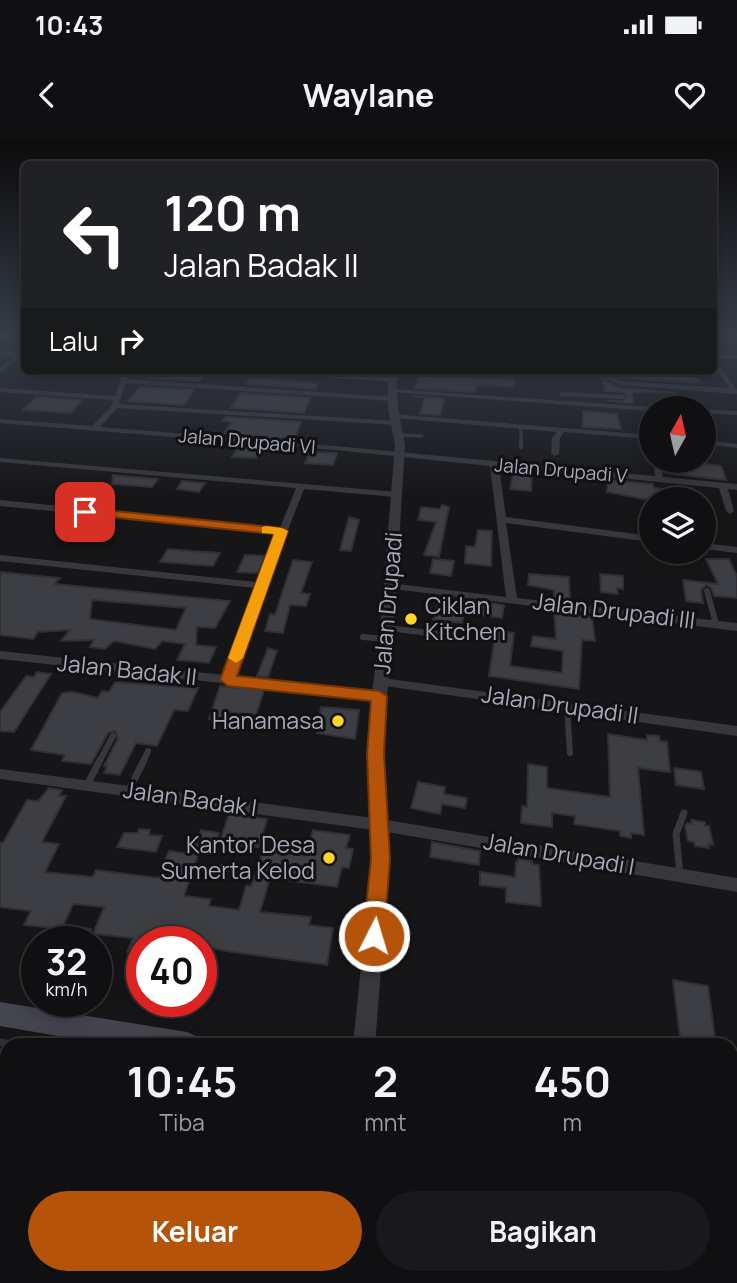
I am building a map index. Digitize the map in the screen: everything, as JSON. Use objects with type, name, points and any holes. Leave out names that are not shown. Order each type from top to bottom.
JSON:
[{"type":"main road","points":[[0,1014],[145,1038]]},
{"type":"street","points":[[3,390],[282,416],[399,424],[521,426],[639,436]]},
{"type":"street","points":[[95,428],[117,402],[121,390]]},
{"type":"street","name":"Jalan Drupadi","points":[[364,1038],[381,859],[375,754],[399,454],[399,424],[393,390]]},
{"type":"street","points":[[450,390],[639,408]]},
{"type":"street","points":[[622,390],[631,407]]},
{"type":"street","points":[[714,390],[735,392]]},
{"type":"street","points":[[563,394],[624,397]]},
{"type":"street","points":[[716,411],[737,412]]},
{"type":"street","name":"Jalan Drupadi VI","points":[[0,421],[399,454]]},
{"type":"street","points":[[555,454],[556,438],[562,430]]},
{"type":"street","points":[[716,443],[737,446]]},
{"type":"street","name":"Jalan Drupadi V","points":[[399,454],[737,487]]},
{"type":"street","points":[[0,460],[395,494]]},
{"type":"street","name":"Jalan Drupadi III","points":[[494,463],[512,599]]},
{"type":"street","points":[[658,473],[659,479]]},
{"type":"street","points":[[723,485],[730,511]]},
{"type":"street","points":[[228,680],[261,586],[301,486]]},
{"type":"street","points":[[0,503],[282,531]]},
{"type":"street","points":[[500,519],[639,537]]},
{"type":"street","points":[[716,547],[737,550]]},
{"type":"street","points":[[0,558],[261,586]]},
{"type":"street","name":"Jalan Drupadi III","points":[[389,586],[737,627]]},
{"type":"street","name":"Jalan Badak II","points":[[0,655],[228,680],[381,689]]},
{"type":"street","name":"Jalan Drupadi II","points":[[381,689],[566,705],[737,731]]},
{"type":"street","name":"Jalan Badak I","points":[[0,774],[381,825]]},
{"type":"street","name":"Jalan Drupadi I","points":[[381,825],[737,885]]},
{"type":"lane","points":[[399,424],[422,436]]},
{"type":"lane","points":[[521,426],[521,447]]},
{"type":"lane","points":[[706,591],[716,624]]},
{"type":"lane","points":[[363,637],[386,633],[455,636]]},
{"type":"lane","points":[[566,705],[570,753]]},
{"type":"lane","points":[[87,785],[113,736]]},
{"type":"lane","points":[[129,790],[148,751]]},
{"type":"lane","points":[[680,875],[676,834],[684,813]]},
{"type":"building","points":[[137,390],[194,390],[184,405],[128,401]]},
{"type":"building","points":[[605,391],[677,393],[632,392],[633,403],[607,401],[624,401],[629,396],[623,392]]},
{"type":"building","points":[[240,393],[310,398],[304,413],[231,408]]},
{"type":"building","points":[[413,396],[444,399],[440,415],[420,414],[425,398]]},
{"type":"building","points":[[37,397],[82,400],[71,413],[23,410]]},
{"type":"building","points":[[583,411],[617,414],[621,429],[583,427]]},
{"type":"building","points":[[226,417],[301,422],[295,438],[268,438],[224,433],[232,422],[223,421]]},
{"type":"building","points":[[239,445],[263,447],[256,458],[232,457]]},
{"type":"building","points":[[310,452],[337,453],[333,465],[305,463]]},
{"type":"building","points":[[716,465],[721,466],[726,480],[675,474],[716,473]]},
{"type":"building","points":[[514,470],[532,472],[531,491],[510,489]]},
{"type":"building","points":[[113,475],[158,479],[152,487],[112,484]]},
{"type":"building","points":[[608,480],[653,484],[654,487],[639,487],[639,498],[607,492]]},
{"type":"building","points":[[182,481],[205,483],[199,492],[177,489]]},
{"type":"building","points":[[442,505],[449,507],[439,557],[424,555],[436,522],[418,520],[421,507],[440,509]]},
{"type":"building","points":[[349,517],[359,520],[351,551],[340,550]]},
{"type":"building","points":[[478,530],[492,531],[491,566],[465,563],[466,546],[475,547]]},
{"type":"building","points":[[168,549],[220,553],[213,566],[160,562]]},
{"type":"building","points":[[245,555],[265,556],[258,573],[237,572]]},
{"type":"building","points":[[433,559],[454,561],[451,576],[430,573]]},
{"type":"building","points":[[716,559],[729,559],[737,576],[737,598],[714,596],[711,588],[706,585],[701,590],[703,603],[686,601],[683,580],[718,584],[708,564],[716,564]]},
{"type":"building","points":[[293,560],[312,562],[301,593],[310,594],[306,606],[290,605],[283,633],[265,631],[270,614],[275,615]]},
{"type":"building","points":[[0,572],[60,578],[55,584],[230,601],[215,628],[197,627],[196,645],[216,647],[209,663],[177,660],[185,644],[162,641],[155,649],[114,641],[105,649],[90,647],[94,640],[61,641],[70,630],[38,632],[33,639],[0,635]],"holes":[[[92,600],[186,608],[176,630],[90,619]]]},
{"type":"building","points":[[529,574],[569,577],[570,601],[554,600],[554,590],[528,585]]},
{"type":"building","points":[[600,574],[623,576],[623,589],[617,588],[618,594],[601,592]]},
{"type":"building","points":[[439,597],[504,605],[502,618],[464,613],[462,623],[433,620]]},
{"type":"building","points":[[554,611],[592,617],[595,641],[582,640],[579,689],[489,676],[496,630],[514,633],[510,666],[562,673],[563,651],[531,646],[533,636],[556,639]]},
{"type":"building","points":[[268,648],[277,651],[268,677],[257,676]]},
{"type":"building","points":[[37,672],[51,674],[14,732],[0,731],[0,712],[26,676],[34,677]]},
{"type":"building","points":[[115,682],[198,688],[188,711],[174,710],[157,746],[136,743],[120,775],[104,773],[107,766],[104,766],[118,738],[115,731],[108,733],[91,764],[62,761],[65,755],[31,750],[62,693],[74,692],[98,698],[102,691],[109,692]]},
{"type":"building","points":[[220,686],[264,690],[256,715],[228,712],[225,721],[209,719]]},
{"type":"building","name":"Hanamasa","points":[[321,707],[359,710],[355,739],[317,733]]},
{"type":"building","points":[[608,734],[647,740],[647,735],[659,736],[660,741],[667,742],[670,772],[638,768],[644,835],[631,833],[631,838],[620,836],[620,831],[574,824],[575,816],[552,813],[552,827],[521,823],[522,806],[527,807],[528,764],[547,767],[547,788],[610,797]]},
{"type":"building","points":[[674,768],[701,772],[704,789],[676,785]]},
{"type":"building","points":[[418,782],[445,787],[444,794],[467,798],[465,808],[442,804],[440,814],[411,808]]},
{"type":"building","points":[[49,788],[62,790],[59,796],[66,796],[42,842],[59,844],[45,872],[93,877],[96,870],[158,878],[169,851],[198,855],[184,896],[211,899],[209,906],[239,910],[246,886],[251,886],[263,850],[306,856],[313,830],[350,835],[346,848],[353,849],[349,868],[342,867],[337,887],[270,878],[260,912],[311,917],[309,925],[333,928],[327,965],[217,949],[217,926],[126,926],[126,937],[112,936],[112,926],[96,926],[104,907],[73,904],[63,926],[24,925],[31,911],[0,907],[0,842],[3,843],[27,800],[38,801]]},
{"type":"building","points":[[229,814],[267,819],[259,847],[219,844]]},
{"type":"building","points":[[691,820],[705,822],[705,826],[709,826],[713,845],[708,844],[709,848],[695,846],[694,842],[688,841],[685,826],[687,823],[692,824]]},
{"type":"building","points":[[139,829],[150,830],[149,835],[162,836],[156,852],[117,847],[124,833],[138,833]]},
{"type":"building","points":[[201,830],[219,833],[212,853],[193,850]]},
{"type":"building","points":[[432,842],[480,851],[479,865],[430,857]]},
{"type":"building","points":[[518,859],[539,865],[541,906],[506,902],[506,888],[480,885],[480,872],[515,877]]},
{"type":"building","points":[[673,980],[708,986],[715,1038],[680,1038]]},
{"type":"slow traffic","points":[[236,658],[282,531],[266,530]]},
{"type":"place","name":"Ciklan Kitchen","points":[[411,619]]},
{"type":"place","name":"Hanamasa","points":[[338,721]]},
{"type":"place","name":"Kantor Desa Sumerta Kelod","points":[[329,858]]},
{"type":"route","points":[[85,512],[282,531],[228,680],[379,696],[375,754],[381,859],[374,936]]}]
